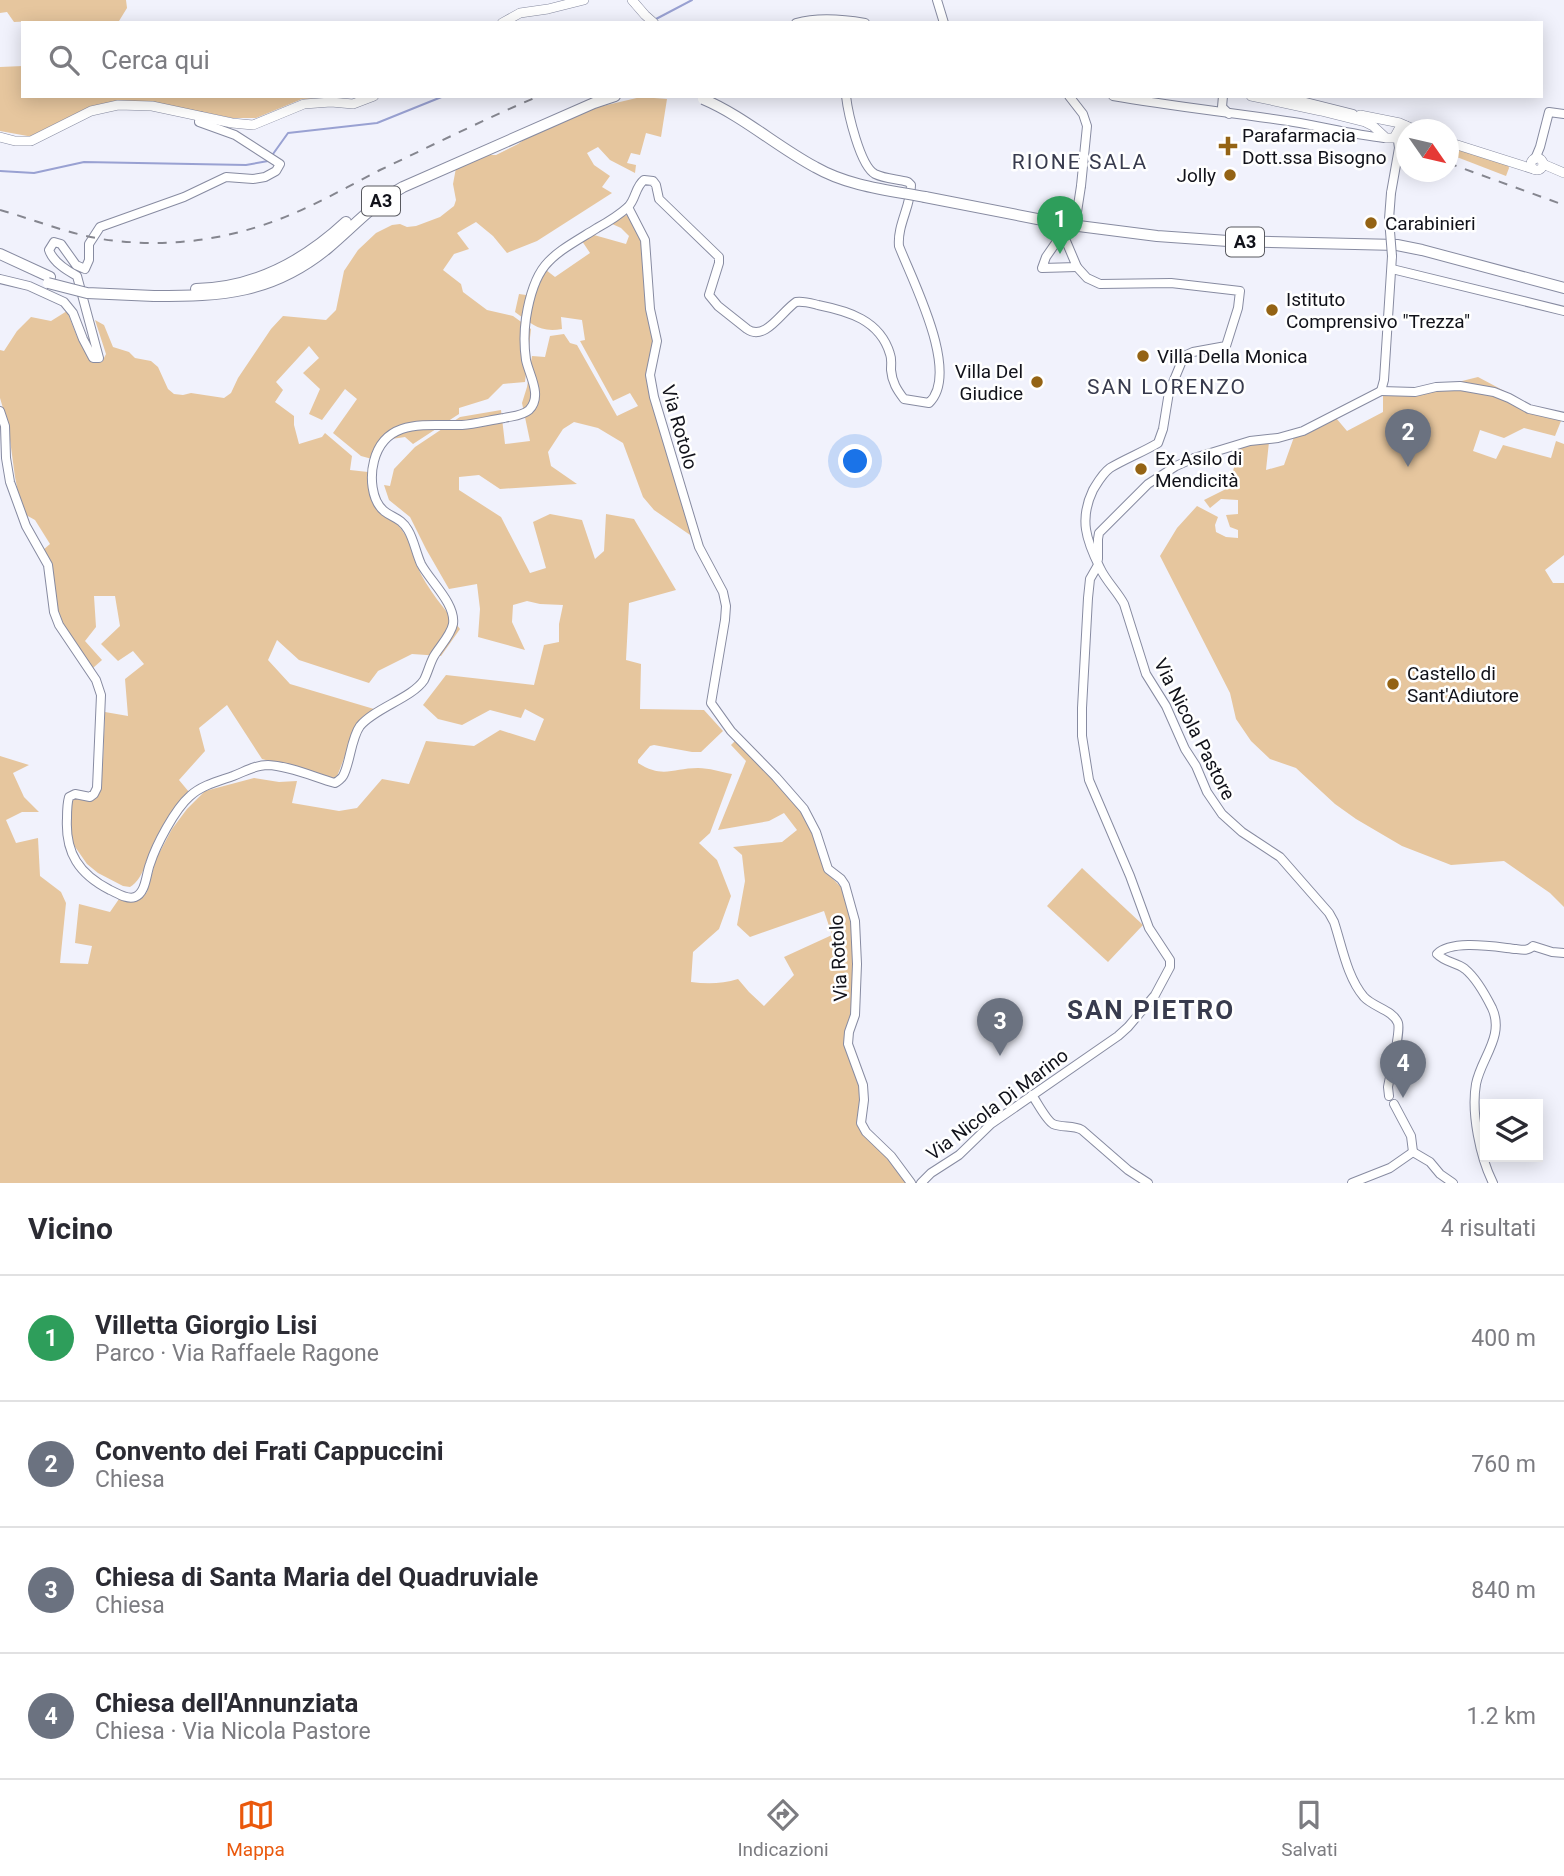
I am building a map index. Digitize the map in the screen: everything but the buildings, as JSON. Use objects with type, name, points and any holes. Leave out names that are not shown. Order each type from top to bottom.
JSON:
[{"type":"highway","name":"A3","points":[[154,293],[216,288],[252,281],[272,273],[312,251],[372,198],[400,181],[589,98]]},
{"type":"highway","name":"A3","points":[[0,262],[49,280],[87,286],[212,296],[250,289],[280,278],[304,265],[395,191],[609,98]]},
{"type":"highway","name":"A3","points":[[705,98],[828,174],[871,187],[1152,229],[1240,235],[1397,239],[1423,243],[1564,281]]},
{"type":"highway","name":"A3","points":[[925,194],[1063,223],[1150,236],[1409,247],[1564,288]]},
{"type":"highway","name":"A3","points":[[0,254],[49,280]]},
{"type":"main road","points":[[506,21],[520,13],[584,0]]},
{"type":"main road","points":[[630,0],[652,21]]},
{"type":"main road","points":[[0,137],[31,141],[90,111],[118,105],[152,106],[253,125],[304,104],[353,104],[369,98]]},
{"type":"main road","points":[[1260,98],[1369,124],[1387,139],[1396,134]]},
{"type":"main road","points":[[1321,111],[1390,121],[1396,126]]},
{"type":"main road","points":[[1459,145],[1513,162],[1538,164],[1560,171]]},
{"type":"street","points":[[936,0],[943,21]]},
{"type":"street","points":[[808,21],[843,21]]},
{"type":"street","points":[[0,411],[5,426],[10,482],[22,517],[50,570],[54,612],[59,625],[96,680],[101,695],[97,788],[90,797],[75,794],[69,797],[68,842],[74,858],[90,878],[122,896],[138,897],[160,839],[189,797],[212,783],[256,766],[272,765],[335,783],[343,777],[359,727],[419,686],[425,678],[453,624],[452,610],[422,564],[409,531],[400,519],[383,510],[377,502],[372,482],[374,460],[387,438],[396,430],[410,425],[466,425],[523,414],[531,408],[535,399],[524,331],[537,275],[555,255],[628,207],[640,183],[649,180],[656,185],[659,199],[719,257],[709,290],[711,300],[752,333],[765,330],[796,302],[835,307],[848,312],[869,323],[879,333],[891,355],[893,382],[904,399],[929,403],[934,396],[939,375],[938,355],[932,326],[899,246],[898,237],[905,212],[903,190],[897,178],[873,173],[864,160],[846,98]]},
{"type":"street","points":[[1073,98],[1087,126],[1077,212],[1046,257],[1042,268],[1077,267]]},
{"type":"street","points":[[1126,98],[1303,124],[1387,139],[1396,144]]},
{"type":"street","points":[[1208,111],[1216,108],[1220,98]]},
{"type":"street","points":[[1221,98],[1222,107],[1230,114]]},
{"type":"street","points":[[1289,98],[1353,114]]},
{"type":"street","points":[[1538,164],[1552,113],[1564,116]]},
{"type":"street","points":[[0,279],[29,286],[64,302],[73,313],[93,358],[99,358],[77,276],[51,257],[49,250],[54,242],[61,244],[76,265],[85,268],[89,260],[89,244],[100,227],[184,197],[226,177],[265,177],[276,171],[280,164],[235,135],[199,122],[200,116]]},
{"type":"street","points":[[1381,391],[1392,269],[1389,219],[1396,165]]},
{"type":"street","name":"Via Rotolo","points":[[628,207],[645,240],[650,309],[657,341],[650,375],[654,397],[699,547],[723,592],[726,606],[711,703],[731,731],[804,809],[816,832],[828,869],[845,885],[855,921],[857,964],[855,1015],[848,1044],[863,1085],[862,1124],[911,1183]]},
{"type":"street","points":[[1064,231],[1077,267],[1087,278],[1100,284],[1171,284],[1240,291],[1238,308],[1226,346],[1184,356],[1170,392],[1158,443],[1104,473],[1091,495],[1084,520],[1098,565]]},
{"type":"street","points":[[1392,269],[1564,311]]},
{"type":"street","points":[[1098,565],[1099,533],[1148,484],[1176,466],[1250,441],[1278,438],[1303,431],[1381,391],[1415,392],[1436,387],[1460,386],[1494,392],[1529,409],[1564,417]]},
{"type":"street","name":"Via Nicola Di Marino","points":[[921,1183],[931,1173],[959,1155],[991,1124],[1128,1027],[1154,995],[1170,967],[1170,960],[1149,928],[1089,780],[1082,736],[1082,708],[1090,579],[1098,565]]},
{"type":"street","name":"Via Nicola Pastore","points":[[1098,565],[1119,594],[1146,674],[1166,706],[1185,749],[1222,814],[1242,832],[1280,857],[1329,913],[1360,991],[1365,998],[1397,1021],[1398,1032],[1388,1087],[1411,1136],[1413,1152]]},
{"type":"street","points":[[1493,1183],[1484,1158],[1474,1107],[1479,1072],[1494,1041],[1497,1022],[1489,1003],[1465,969],[1437,954],[1442,949],[1456,946],[1523,951],[1533,946],[1564,953]]},
{"type":"street","points":[[1032,1095],[1053,1124],[1074,1126],[1082,1130],[1128,1170],[1148,1183]]},
{"type":"street","points":[[1354,1182],[1390,1168],[1413,1152],[1430,1162],[1440,1174],[1453,1183]]},
{"type":"shaded area","points":[[0,0],[126,0],[127,8],[119,21],[14,22],[7,12],[0,13]]},
{"type":"shaded area","points":[[21,66],[21,98],[319,98],[302,99],[256,118],[232,118],[153,102],[92,107],[33,137],[0,131],[0,67]]},
{"type":"shaded area","points":[[637,98],[667,99],[661,137],[646,133],[640,155],[631,153],[627,163],[636,165],[635,173],[610,160],[598,147],[587,153],[594,165],[610,176],[602,187],[612,193],[537,241],[507,253],[493,236],[476,222],[457,233],[469,249],[454,254],[443,270],[461,284],[463,292],[487,310],[513,316],[531,329],[525,382],[503,384],[488,399],[459,408],[459,414],[413,444],[405,437],[385,440],[372,459],[361,456],[333,433],[357,399],[345,389],[322,420],[309,414],[320,389],[303,373],[319,358],[309,346],[276,382],[283,390],[275,402],[294,416],[299,444],[322,437],[325,433],[352,456],[350,470],[368,472],[372,489],[408,539],[426,583],[460,629],[441,656],[412,654],[378,671],[369,683],[299,660],[277,640],[268,660],[290,684],[374,709],[357,725],[336,779],[262,759],[227,705],[199,728],[205,751],[179,780],[189,792],[159,832],[139,878],[130,887],[98,873],[87,864],[71,841],[71,799],[100,789],[105,712],[128,716],[125,679],[144,664],[133,651],[118,661],[101,644],[120,626],[115,596],[94,596],[96,627],[85,641],[102,660],[93,668],[60,621],[43,550],[50,544],[35,520],[26,515],[19,497],[8,425],[0,398],[0,350],[4,351],[17,331],[31,317],[51,321],[67,311],[84,349],[95,360],[102,362],[106,354],[95,320],[104,325],[113,347],[129,352],[135,358],[151,361],[158,367],[168,389],[174,394],[191,393],[224,398],[231,393],[271,329],[283,316],[326,320],[336,310],[344,271],[358,250],[376,233],[392,225],[416,226],[440,217],[454,206],[456,200],[453,184],[456,168],[488,155],[496,155],[533,133],[594,108]]},
{"type":"shaded area","points":[[1459,148],[1508,165],[1506,176],[1459,158]]},
{"type":"shaded area","points":[[627,215],[641,240],[646,310],[653,341],[646,379],[693,537],[654,510],[643,497],[623,443],[598,428],[574,422],[563,429],[548,452],[551,466],[577,484],[500,489],[479,475],[459,477],[459,490],[501,517],[530,573],[546,568],[533,522],[550,514],[582,520],[595,559],[604,551],[606,514],[634,519],[676,590],[629,603],[626,660],[641,664],[640,709],[704,710],[723,731],[701,752],[654,745],[650,746],[638,763],[661,772],[698,768],[732,774],[710,833],[699,843],[717,860],[731,896],[719,929],[693,952],[691,982],[714,983],[738,979],[764,1006],[794,975],[784,957],[832,935],[824,911],[750,937],[737,925],[745,881],[742,855],[733,847],[782,842],[797,830],[784,813],[769,821],[718,830],[746,761],[731,745],[735,741],[801,812],[812,833],[825,871],[841,887],[851,921],[851,1014],[844,1045],[859,1086],[857,1124],[906,1183],[0,1183],[0,756],[29,765],[13,773],[24,797],[39,812],[22,812],[6,820],[16,843],[38,838],[40,876],[61,892],[66,903],[60,963],[88,964],[92,946],[75,943],[79,904],[110,912],[119,899],[142,898],[147,892],[156,859],[172,829],[205,791],[254,778],[279,782],[297,781],[292,803],[339,811],[357,808],[382,779],[409,784],[426,741],[474,746],[500,730],[535,741],[544,719],[525,709],[521,718],[490,710],[462,725],[438,719],[423,705],[446,675],[534,685],[544,645],[559,642],[563,605],[527,601],[513,605],[512,622],[525,650],[478,637],[480,609],[477,584],[449,589],[410,517],[389,500],[384,485],[390,486],[394,469],[415,447],[460,417],[501,410],[505,444],[530,441],[522,403],[532,356],[545,357],[550,336],[564,334],[570,343],[577,345],[617,416],[638,406],[630,393],[613,401],[580,341],[585,340],[582,320],[561,317],[562,329],[548,330],[515,312],[519,294],[533,296],[539,277],[546,270],[555,277],[590,253],[582,241],[594,235],[626,244],[629,236],[610,223]]},
{"type":"shaded area","points":[[1478,377],[1561,421],[1555,436],[1524,428],[1504,438],[1480,430],[1473,451],[1496,459],[1503,445],[1551,458],[1556,441],[1564,444],[1564,555],[1545,570],[1553,583],[1564,583],[1564,907],[1550,893],[1504,861],[1451,865],[1402,846],[1335,804],[1296,768],[1270,759],[1251,741],[1236,719],[1230,693],[1160,556],[1177,528],[1197,506],[1218,517],[1216,532],[1226,537],[1238,538],[1238,530],[1230,527],[1226,515],[1238,514],[1238,500],[1221,499],[1210,508],[1204,500],[1228,488],[1240,447],[1269,442],[1266,470],[1284,465],[1294,437],[1336,418],[1347,431],[1383,412],[1383,394],[1406,395]]},
{"type":"shaded area","points":[[1082,868],[1143,925],[1108,962],[1047,906]]},
{"type":"waterway","points":[[656,19],[692,0]]},
{"type":"waterway","points":[[273,154],[288,133],[377,123],[439,98]]},
{"type":"waterway","points":[[0,171],[34,173],[84,162],[246,165],[268,161]]},
{"type":"railway","points":[[0,210],[73,233],[139,243],[200,240],[241,232],[293,214],[535,98]]},
{"type":"railway","points":[[1459,167],[1564,205]]},
{"type":"place","name":"Parafarmacia Dott.ssa Bisogno","points":[[1228,146]]},
{"type":"place","name":"Jolly","points":[[1230,175]]},
{"type":"place","name":"Carabinieri","points":[[1371,223]]},
{"type":"place","name":"Villetta Giorgio Lisi","points":[[1060,254]]},
{"type":"place","name":"Istituto Comprensivo \"Trezza\"","points":[[1272,310]]},
{"type":"place","name":"Villa Della Monica","points":[[1143,356]]},
{"type":"place","name":"Villa Del Giudice","points":[[1037,382]]},
{"type":"place","name":"Convento dei Frati Cappuccini","points":[[1408,467]]},
{"type":"place","name":"Ex Asilo di Mendicità","points":[[1141,469]]},
{"type":"place","name":"Castello di Sant'Adiutore","points":[[1393,684]]},
{"type":"place","name":"Chiesa di Santa Maria del Quadruviale","points":[[1000,1056]]},
{"type":"place","name":"Chiesa dell'Annunziata","points":[[1403,1098]]},
{"type":"district","name":"RIONE SALA","points":[[1080,162]]},
{"type":"district","name":"SAN LORENZO","points":[[1167,387]]},
{"type":"district","name":"SAN PIETRO","points":[[1151,1010]]}]
